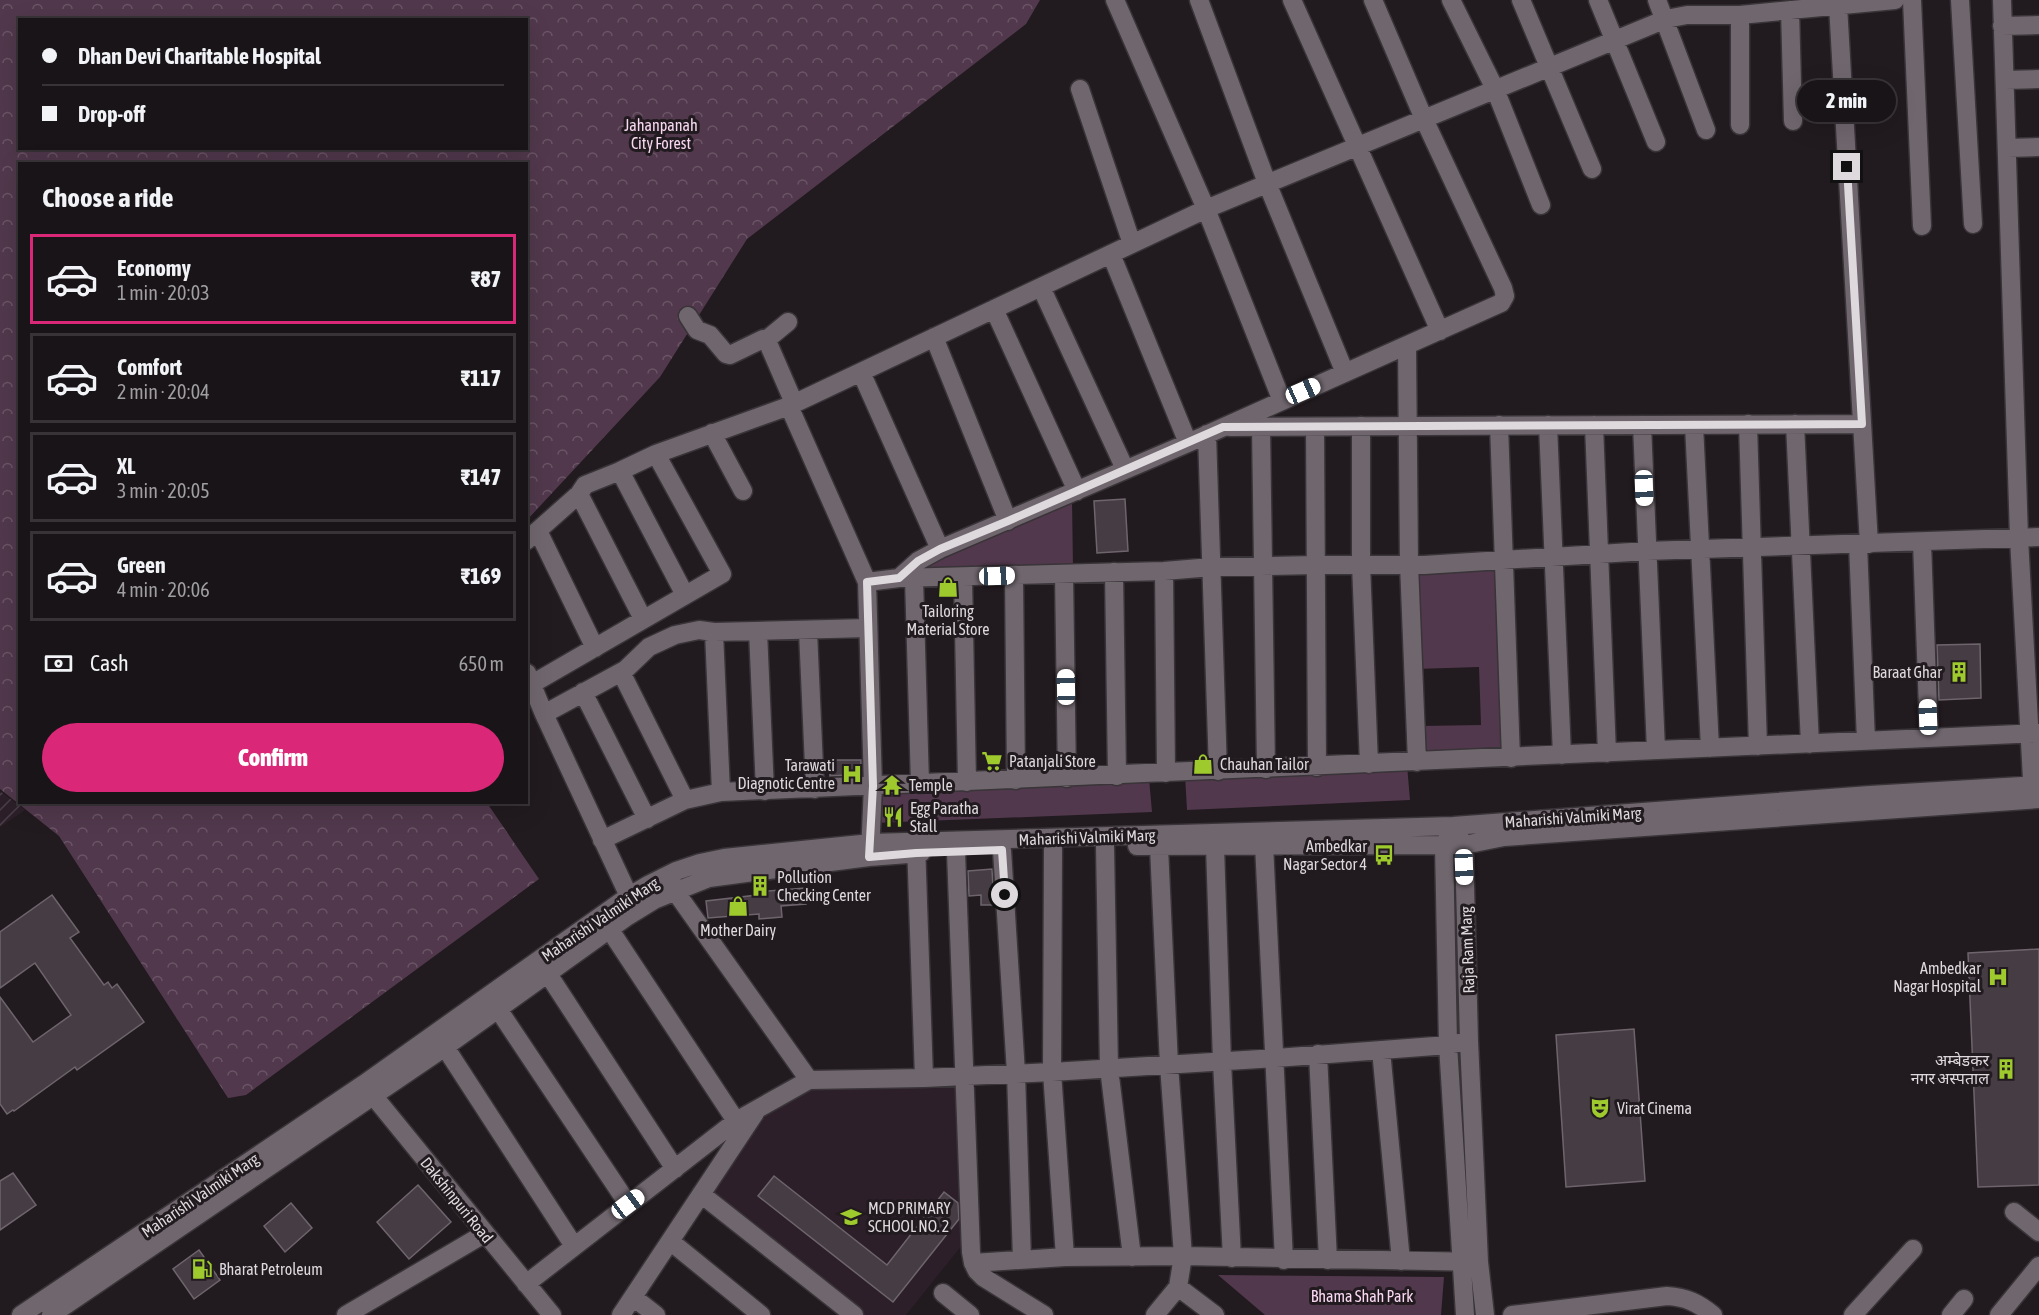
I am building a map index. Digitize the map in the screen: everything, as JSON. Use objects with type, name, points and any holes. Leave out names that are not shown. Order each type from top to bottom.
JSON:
[{"type":"street","points":[[1114,0],[1206,209],[1282,400]]},
{"type":"street","points":[[1199,0],[1267,183],[1345,373]]},
{"type":"street","points":[[1292,0],[1440,331]]},
{"type":"street","points":[[920,784],[907,578],[918,561],[940,549],[1495,308],[1501,303],[1505,296],[1503,288],[1424,119],[1373,0]]},
{"type":"street","points":[[1451,0],[1495,89],[1541,205]]},
{"type":"street","points":[[1521,0],[1592,169]]},
{"type":"street","points":[[1598,0],[1656,142]]},
{"type":"street","points":[[1657,0],[1666,18],[1706,130]]},
{"type":"street","points":[[595,648],[532,536],[579,494],[585,485],[656,454],[792,404],[1206,209],[1666,18],[1687,15],[1740,15],[1895,0]]},
{"type":"street","points":[[1912,0],[1922,226]]},
{"type":"street","points":[[1960,0],[1973,224]]},
{"type":"street","points":[[2002,0],[2019,538],[2034,733],[2036,792]]},
{"type":"street","points":[[1838,5],[1862,424],[1866,741]]},
{"type":"street","points":[[1790,10],[1793,121]]},
{"type":"street","points":[[1740,15],[1740,125]]},
{"type":"street","points":[[2002,26],[2039,25]]},
{"type":"street","points":[[2005,80],[2039,79]]},
{"type":"street","points":[[1080,89],[1132,244]]},
{"type":"street","points":[[2007,148],[2039,147]]},
{"type":"street","points":[[1111,254],[1188,443]]},
{"type":"street","points":[[1041,287],[1125,469]]},
{"type":"street","points":[[994,309],[1077,491]]},
{"type":"street","points":[[688,316],[698,330],[710,335],[726,354],[730,355],[763,339],[765,341]]},
{"type":"street","points":[[765,341],[788,322]]},
{"type":"street","points":[[934,338],[1008,521]]},
{"type":"street","points":[[765,341],[867,582],[873,786],[870,850]]},
{"type":"street","points":[[1407,346],[1409,564],[1417,762]]},
{"type":"street","points":[[861,372],[940,549]]},
{"type":"street","points":[[1748,424],[1758,746]]},
{"type":"street","points":[[1795,424],[1810,744]]},
{"type":"street","points":[[1215,431],[1261,427],[1862,424]]},
{"type":"street","points":[[1548,425],[1562,755]]},
{"type":"street","points":[[1594,425],[1606,753]]},
{"type":"street","points":[[1642,425],[1656,750]]},
{"type":"street","points":[[1694,425],[1710,748]]},
{"type":"street","points":[[1361,426],[1362,564],[1370,764]]},
{"type":"street","points":[[1498,426],[1511,758]]},
{"type":"street","points":[[1261,427],[1266,769]]},
{"type":"street","points":[[1315,427],[1317,767]]},
{"type":"street","points":[[1215,431],[1212,567],[1218,771]]},
{"type":"street","points":[[712,433],[743,491]]},
{"type":"street","points":[[632,904],[529,678],[595,648],[722,574],[656,454]]},
{"type":"street","points":[[620,471],[685,595]]},
{"type":"street","points":[[579,494],[643,619]]},
{"type":"street","points":[[867,582],[907,578],[1164,571],[1212,567],[1409,564],[1647,551],[2039,537]]},
{"type":"street","points":[[1922,542],[1929,738]]},
{"type":"street","points":[[1164,571],[1166,773]]},
{"type":"street","points":[[1114,572],[1118,776]]},
{"type":"street","points":[[1064,574],[1066,778]]},
{"type":"street","points":[[1014,575],[1016,780]]},
{"type":"street","points":[[963,577],[967,782]]},
{"type":"street","points":[[544,714],[621,672],[649,647],[675,635],[699,630],[714,633],[868,628]]},
{"type":"street","points":[[758,631],[765,790]]},
{"type":"street","points":[[808,631],[814,789]]},
{"type":"street","points":[[714,633],[721,792]]},
{"type":"street","points":[[621,672],[685,800]]},
{"type":"street","points":[[584,692],[647,819]]},
{"type":"street","points":[[602,840],[685,800],[721,792],[1118,776],[2034,733]]},
{"type":"street","name":"Maharishi Valmiki Marg","points":[[51,1315],[632,904],[654,900],[672,883],[870,850],[1453,826],[1870,795],[2036,792]]},
{"type":"street","name":"Maharishi Valmiki Marg","points":[[916,847],[956,852],[1105,846],[1464,845],[1504,837],[2036,792]]},
{"type":"street","name":"Raja Ram Marg","points":[[1453,826],[1444,845],[1448,1045],[1465,1315]]},
{"type":"street","name":"Raja Ram Marg","points":[[1453,826],[1464,845],[1469,1041],[1479,1262],[1485,1315]]},
{"type":"street","points":[[1264,844],[1284,1260]]},
{"type":"street","points":[[1105,846],[1109,1068],[1132,1257]]},
{"type":"street","points":[[1215,846],[1222,1062],[1232,1258]]},
{"type":"street","points":[[916,847],[924,1078]]},
{"type":"street","points":[[1155,1315],[1178,1287],[1183,1256],[1169,1065],[1160,847]]},
{"type":"street","points":[[1053,848],[1052,1072],[1065,1257]]},
{"type":"street","points":[[1002,850],[1016,1073],[1022,1260]]},
{"type":"street","points":[[956,852],[973,1263],[983,1276],[1044,1315]]},
{"type":"street","points":[[672,883],[809,1080]]},
{"type":"street","name":"Maharishi Valmiki Marg","points":[[21,1315],[368,1091],[445,1047],[610,930],[632,904]]},
{"type":"street","points":[[610,930],[736,1121]]},
{"type":"street","points":[[548,974],[675,1169]]},
{"type":"street","points":[[498,1009],[628,1204]]},
{"type":"street","points":[[526,1284],[736,1121],[809,1080],[924,1078],[1222,1062],[1448,1045],[1469,1041]]},
{"type":"street","points":[[445,1047],[574,1246]]},
{"type":"street","points":[[1381,1050],[1401,1261]]},
{"type":"street","points":[[1318,1054],[1328,1260]]},
{"type":"street","name":"Dakshinpuri Road","points":[[368,1091],[552,1315]]},
{"type":"street","points":[[621,1315],[758,1109]]},
{"type":"street","points":[[701,1194],[854,1315]]},
{"type":"street","points":[[2014,1212],[2039,1232]]},
{"type":"street","points":[[346,1315],[484,1234]]},
{"type":"street","points":[[670,1241],[761,1315]]},
{"type":"street","points":[[1853,1315],[1912,1248]]},
{"type":"street","points":[[973,1263],[1065,1257],[1183,1256],[1284,1260],[1479,1262]]},
{"type":"street","points":[[2000,1315],[2039,1266]]},
{"type":"street","points":[[1178,1287],[1215,1315]]},
{"type":"street","points":[[944,1293],[970,1315]]},
{"type":"street","points":[[1512,1315],[1667,1296],[1693,1300],[1713,1315]]},
{"type":"street","points":[[633,1297],[656,1315]]},
{"type":"street","points":[[1951,1315],[1964,1299]]},
{"type":"shaded area","points":[[0,791],[25,810],[0,827]]},
{"type":"shaded area","name":"MCD PRIMARY SCHOOL NO. 2","points":[[961,1081],[967,1239],[906,1315],[861,1315],[707,1195],[762,1112],[813,1084]]},
{"type":"green space","name":"Jahanpanah City Forest","points":[[0,0],[1040,0],[1026,24],[747,239],[660,377],[528,519],[528,162],[18,162],[18,803],[0,789]]},
{"type":"green space","points":[[1072,498],[1073,568],[910,574],[921,565]]},
{"type":"green space","points":[[1500,562],[1507,754],[1421,758],[1420,726],[1481,725],[1479,667],[1416,669],[1412,568]]},
{"type":"green space","points":[[1407,765],[1410,800],[1187,810],[1185,776]]},
{"type":"green space","points":[[1149,778],[1152,812],[874,823],[875,789]]},
{"type":"green space","name":"Jahanpanah City Forest","points":[[19,804],[488,804],[539,879],[246,1095],[228,1098],[59,836]]},
{"type":"green space","name":"Bhama Shah Park","points":[[1218,1275],[1444,1277],[1441,1315],[1265,1315]]},
{"type":"building","points":[[1125,499],[1128,551],[1097,553],[1094,501]]},
{"type":"building","name":"Baraat Ghar","points":[[1980,644],[1981,698],[1939,700],[1937,645]]},
{"type":"building","points":[[830,760],[861,760],[861,774],[830,776]]},
{"type":"building","points":[[992,869],[994,905],[981,905],[981,895],[969,896],[968,871]]},
{"type":"building","points":[[805,888],[806,904],[781,906],[782,917],[759,919],[759,914],[708,918],[706,901],[757,895],[757,892]]},
{"type":"building","points":[[52,895],[79,932],[70,938],[104,985],[108,982],[112,988],[117,984],[144,1022],[77,1070],[75,1067],[7,1114],[0,1104],[0,997],[33,1042],[71,1015],[35,963],[0,988],[0,932]]},
{"type":"building","name":"अम्बेडकर नगर अस्पताल","points":[[2039,949],[2039,1185],[1978,1187],[1968,953]]},
{"type":"building","name":"Virat Cinema","points":[[1634,1029],[1645,1181],[1566,1187],[1556,1035]]},
{"type":"building","points":[[13,1173],[36,1205],[0,1230],[0,1181]]},
{"type":"building","points":[[774,1176],[887,1265],[944,1192],[958,1203],[959,1219],[893,1302],[758,1196]]},
{"type":"building","points":[[418,1185],[451,1222],[409,1259],[377,1222]]},
{"type":"building","points":[[291,1203],[312,1228],[285,1252],[264,1226]]},
{"type":"building","points":[[199,1250],[220,1280],[194,1299],[173,1269]]},
{"type":"place","name":"Tailoring Material Store","points":[[948,587]]},
{"type":"place","name":"Baraat Ghar","points":[[1959,672]]},
{"type":"place","name":"Patanjali Store","points":[[992,761]]},
{"type":"place","name":"Chauhan Tailor","points":[[1203,764]]},
{"type":"place","name":"Tarawati Diagnotic Centre","points":[[852,774]]},
{"type":"place","name":"Temple","points":[[892,785]]},
{"type":"place","name":"Egg Paratha Stall","points":[[893,817]]},
{"type":"place","name":"Ambedkar Nagar Sector 4","points":[[1384,855]]},
{"type":"place","name":"Pollution Checking Center","points":[[760,886]]},
{"type":"place","name":"Mother Dairy","points":[[738,906]]},
{"type":"place","name":"Ambedkar Nagar Hospital","points":[[1998,977]]},
{"type":"place","name":"अम्बेडकर नगर अस्पताल","points":[[2006,1069]]},
{"type":"place","name":"Virat Cinema","points":[[1600,1108]]},
{"type":"place","name":"MCD PRIMARY SCHOOL NO. 2","points":[[851,1217]]},
{"type":"place","name":"Bharat Petroleum","points":[[202,1269]]},
{"type":"route","points":[[1005,895],[1002,850],[869,857],[873,786],[867,582],[899,578],[918,561],[940,549],[1223,427],[1862,424],[1847,167]]}]
